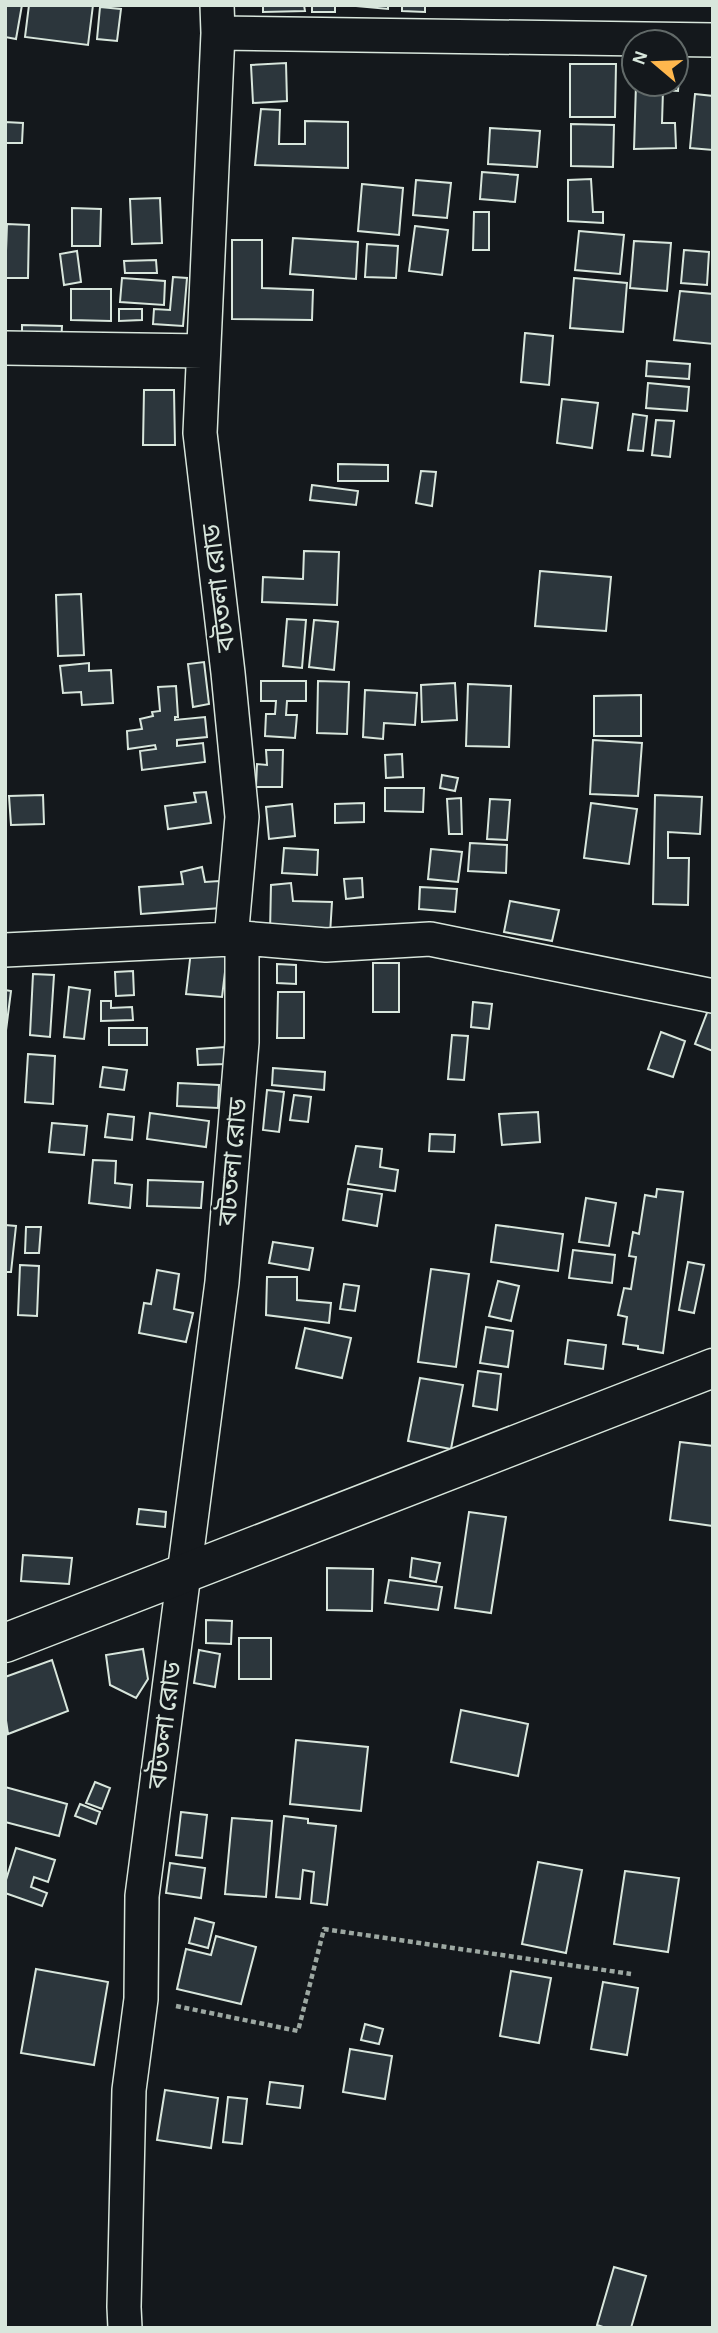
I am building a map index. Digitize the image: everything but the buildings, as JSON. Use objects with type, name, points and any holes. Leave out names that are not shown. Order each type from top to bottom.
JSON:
[{"type":"main road","points":[[5,1643],[713,1368]]},
{"type":"street","points":[[218,19],[713,40]]},
{"type":"street","name":"বটতলা রোড","points":[[125,2328],[129,2090],[141,1999],[142,1896],[222,1282],[242,1042],[237,938],[242,817],[200,433],[218,19]]},
{"type":"street","points":[[5,348],[204,351]]},
{"type":"street","points":[[5,950],[237,938],[326,945],[430,939],[713,996]]},
{"type":"path","points":[[141,1999],[298,2031],[324,1929],[631,1974]]}]
